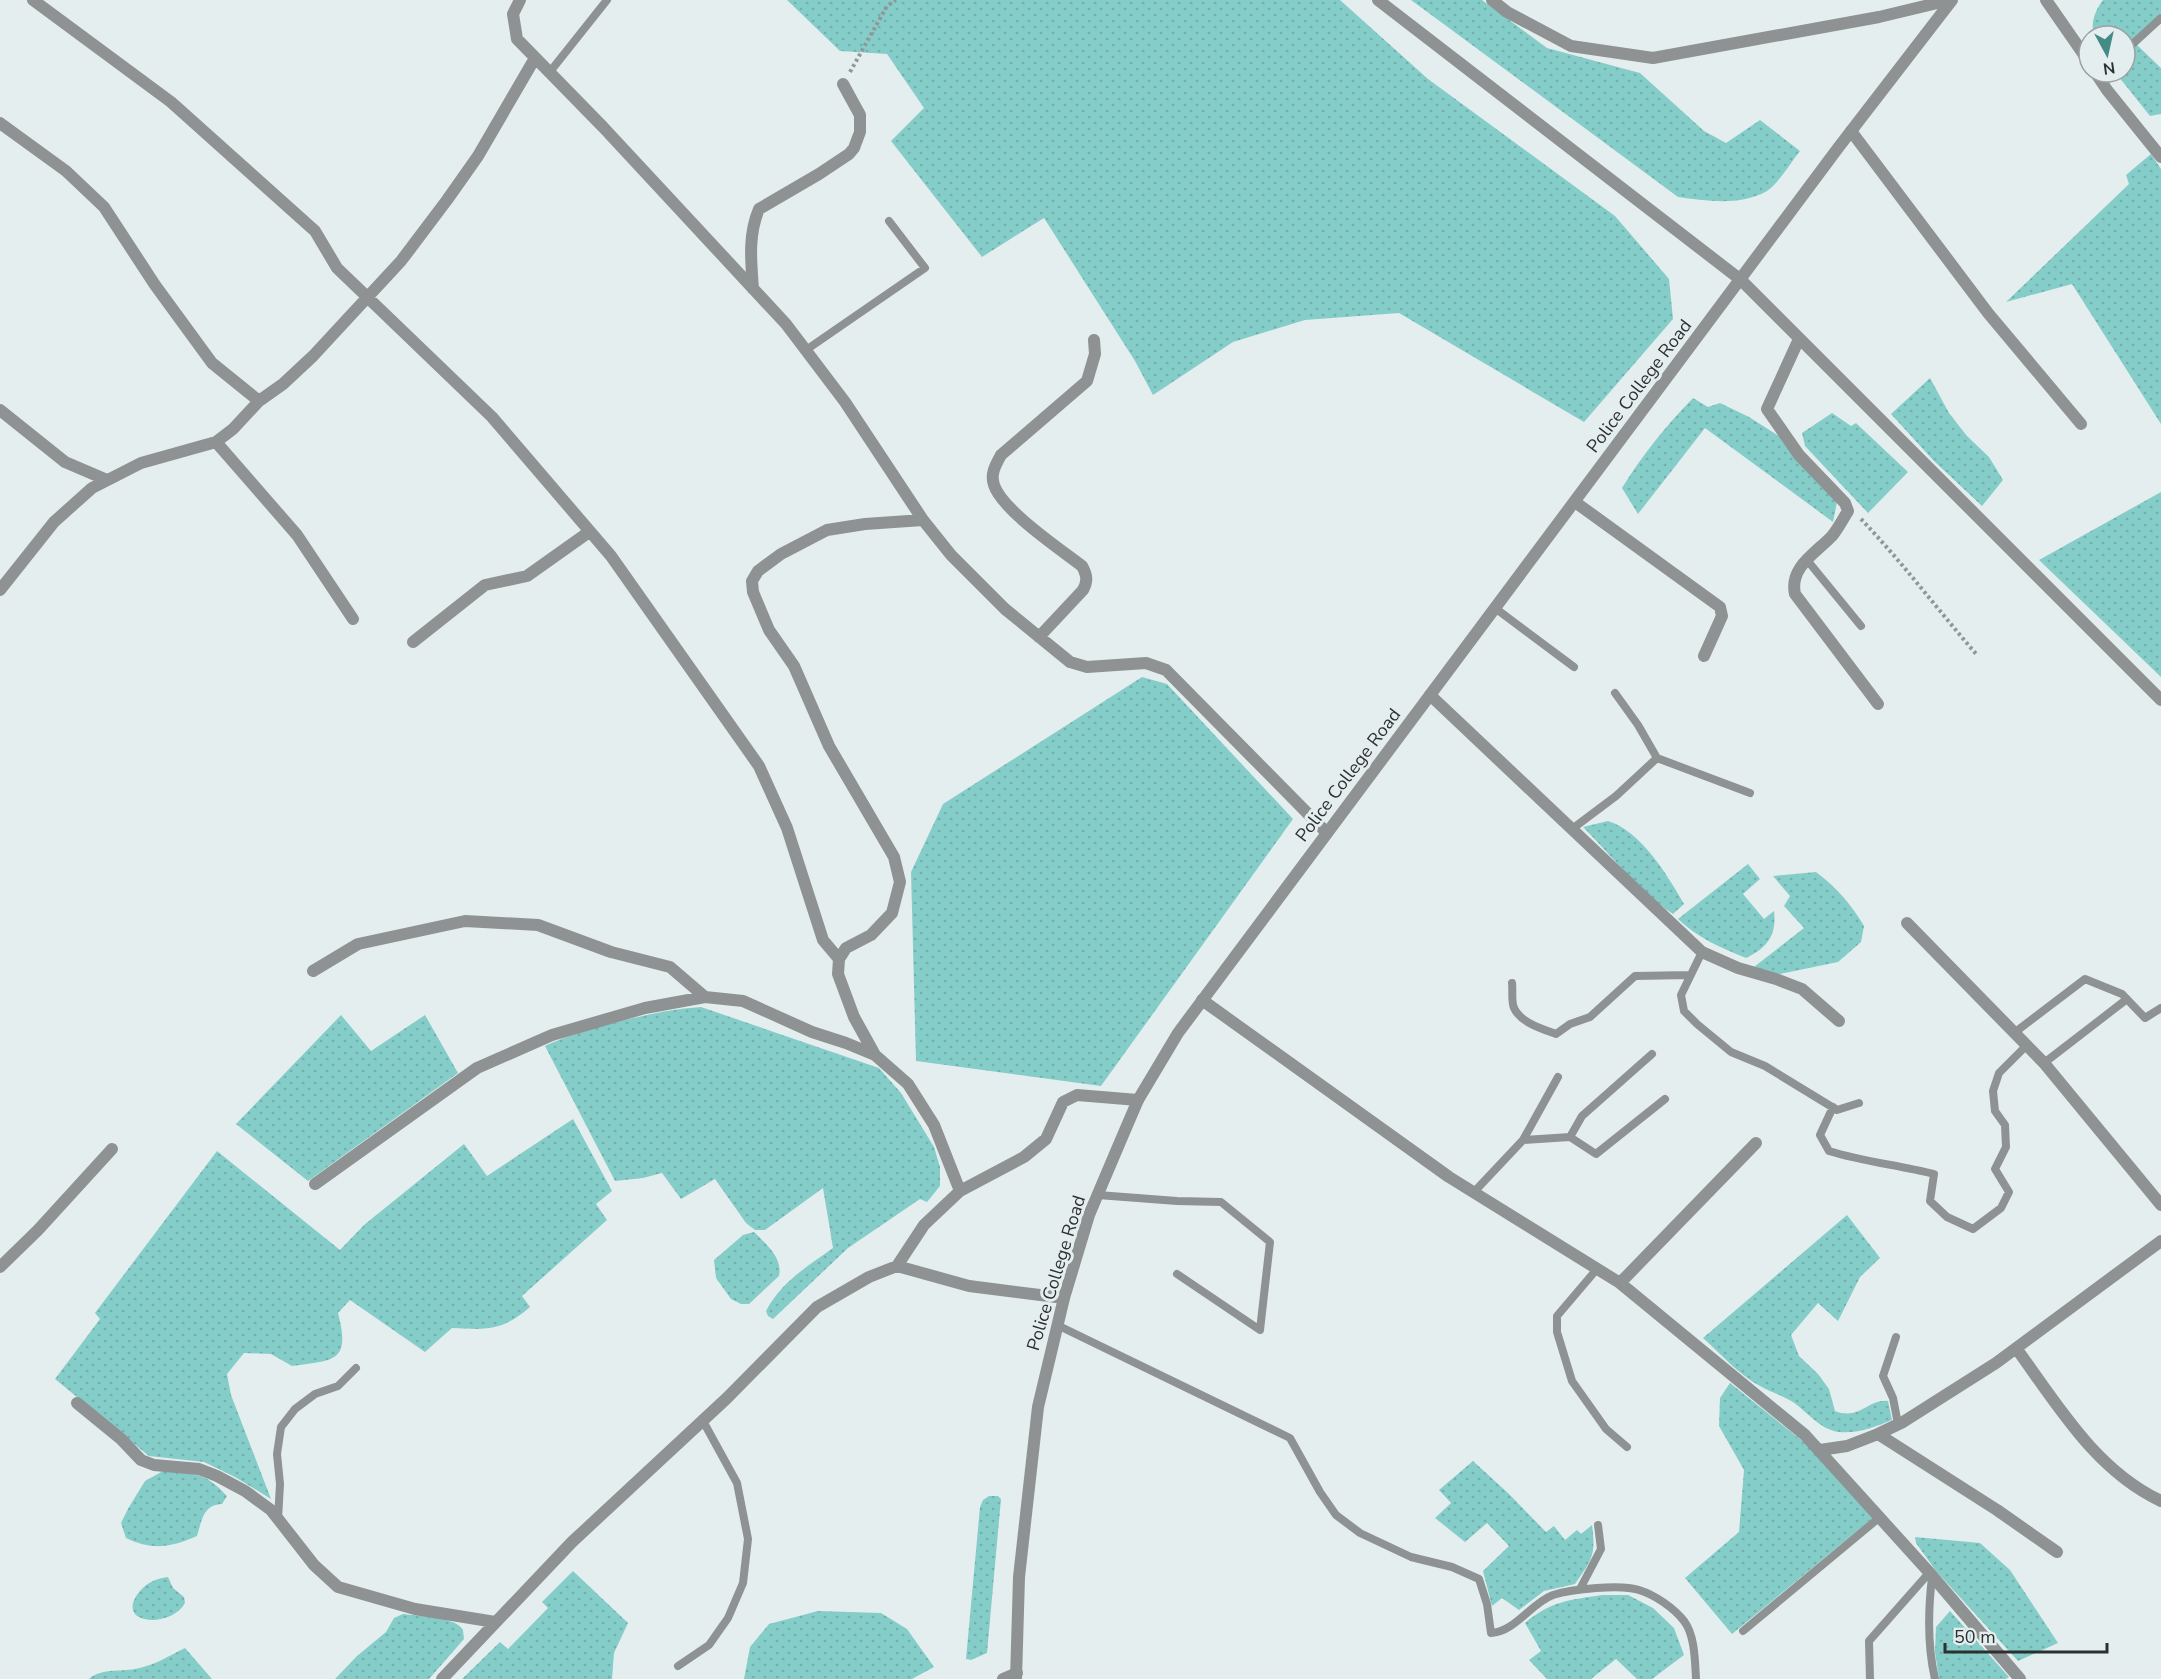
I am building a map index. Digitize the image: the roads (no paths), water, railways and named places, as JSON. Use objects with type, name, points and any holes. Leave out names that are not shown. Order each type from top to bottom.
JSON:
[{"type":"street","points":[[33,0],[171,102],[315,231],[337,268],[492,417],[558,492],[611,556],[759,766],[787,828],[823,940],[839,959]]},
{"type":"street","points":[[520,0],[513,14],[517,39],[786,324],[845,402],[923,520],[951,555],[1005,609],[1070,662],[1087,667],[1146,663],[1166,670],[1327,833]]},
{"type":"street","points":[[1378,0],[1741,280],[2161,700]]},
{"type":"street","points":[[1492,0],[1507,12],[1571,46],[1653,58],[1879,17],[1951,0]]},
{"type":"street","name":"Police College Road","points":[[1016,1676],[1019,1578],[1036,1419],[1064,1298],[1089,1215],[1138,1100],[1178,1033],[1202,1000],[1951,0]]},
{"type":"street","points":[[2046,0],[2077,45]]},
{"type":"street","points":[[0,590],[54,522],[92,488],[141,463],[216,442],[233,429],[259,401],[283,384],[305,363],[401,261],[471,165],[535,58]]},
{"type":"street","points":[[753,289],[750,250],[759,209],[819,174],[849,154],[854,148],[860,132],[860,115],[843,84]]},
{"type":"street","points":[[2103,84],[2160,150]]},
{"type":"street","points":[[0,123],[66,171],[104,207],[162,295],[212,363],[259,401]]},
{"type":"street","points":[[1851,131],[1988,313],[2082,424]]},
{"type":"street","points":[[1799,339],[1767,408],[1799,454],[1845,503],[1848,511],[1834,534],[1797,572],[1793,585],[1795,594],[1878,704]]},
{"type":"street","points":[[1039,637],[1083,590],[1088,582],[1086,574],[1082,566],[1009,507],[994,485],[993,470],[1001,455],[1087,381],[1093,366],[1094,340]]},
{"type":"street","points":[[0,410],[65,462],[107,480]]},
{"type":"street","points":[[216,442],[297,535],[352,619]]},
{"type":"street","points":[[1575,502],[1720,607],[1722,616],[1704,656]]},
{"type":"street","points":[[875,1055],[854,1017],[838,974],[839,959],[846,948],[871,935],[892,913],[900,882],[894,857],[829,746],[794,666],[770,630],[753,592],[752,580],[758,571],[781,554],[826,530],[865,524],[923,520]]},
{"type":"street","points":[[413,642],[485,585],[527,576],[589,532]]},
{"type":"street","points":[[1430,695],[1702,952],[1738,968],[1802,989],[1839,1021]]},
{"type":"street","points":[[313,970],[358,944],[465,921],[538,925],[611,952],[670,967],[705,997]]},
{"type":"street","points":[[1907,923],[2044,1063],[2161,1204]]},
{"type":"street","points":[[315,1184],[477,1068],[552,1035],[580,1026],[645,1008],[705,997],[743,1001],[812,1032],[875,1055],[908,1084],[934,1125],[960,1191]]},
{"type":"street","points":[[1202,1000],[1439,1170],[1620,1283],[1805,1435],[1880,1516],[2020,1679]]},
{"type":"street","points":[[442,1679],[572,1542],[703,1421],[817,1307],[869,1277],[897,1266],[924,1225],[960,1191],[1024,1156],[1046,1138],[1063,1102],[1077,1095],[1138,1100]]},
{"type":"street","points":[[1620,1283],[1756,1143]]},
{"type":"street","points":[[0,1267],[38,1230],[112,1149]]},
{"type":"street","points":[[1820,1450],[1847,1446],[1898,1424],[1996,1363],[2161,1241]]},
{"type":"street","points":[[897,1266],[969,1286],[1064,1298]]},
{"type":"street","points":[[2016,1348],[2063,1417],[2087,1443],[2122,1477],[2142,1492],[2161,1501]]},
{"type":"street","points":[[77,1403],[121,1439],[141,1460],[154,1465],[199,1469],[245,1491],[271,1510],[314,1565],[338,1587],[415,1609],[495,1622]]},
{"type":"street","points":[[1878,1434],[1997,1510],[2057,1552]]},
{"type":"street","points":[[1003,1679],[1016,1676]]},
{"type":"lane","points":[[549,73],[607,0]]},
{"type":"lane","points":[[2137,40],[2161,18]]},
{"type":"lane","points":[[806,350],[925,268],[889,221]]},
{"type":"lane","points":[[1807,560],[1861,626]]},
{"type":"lane","points":[[1495,608],[1574,667]]},
{"type":"lane","points":[[1615,693],[1638,725],[1657,758],[1750,793]]},
{"type":"lane","points":[[1572,829],[1616,796],[1657,758]]},
{"type":"lane","points":[[1702,952],[1681,995],[1684,1011],[1697,1024],[1731,1052],[1765,1066],[1837,1110],[1859,1103]]},
{"type":"lane","points":[[1512,983],[1513,1007],[1522,1018],[1556,1034],[1570,1024],[1590,1017],[1635,976],[1690,975]]},
{"type":"lane","points":[[2014,1033],[2085,979],[2122,994],[2145,1018],[2161,1008]]},
{"type":"lane","points":[[2044,1063],[2127,999]]},
{"type":"lane","points":[[1833,1107],[1820,1135],[1829,1151],[1859,1161],[1901,1166],[1934,1174],[1930,1201],[1947,1217],[1973,1229],[2001,1208],[2009,1192],[1995,1169],[2006,1147],[2005,1125],[1995,1112],[1992,1091],[2000,1072],[2026,1046]]},
{"type":"lane","points":[[1570,1137],[1582,1116],[1652,1054]]},
{"type":"lane","points":[[1473,1192],[1523,1140],[1558,1077]]},
{"type":"lane","points":[[1523,1140],[1570,1137],[1596,1154],[1665,1099]]},
{"type":"lane","points":[[1098,1195],[1221,1202],[1262,1235],[1270,1242],[1260,1330],[1177,1274]]},
{"type":"lane","points":[[1597,1269],[1557,1316],[1557,1332],[1572,1381],[1606,1430],[1627,1447]]},
{"type":"lane","points":[[1057,1325],[1290,1437],[1325,1500],[1336,1515],[1360,1533],[1411,1557],[1452,1567],[1479,1579],[1487,1604],[1491,1633],[1496,1633],[1517,1621],[1551,1596],[1580,1589],[1638,1589],[1660,1599],[1685,1622],[1694,1648],[1696,1679]]},
{"type":"lane","points":[[1896,1337],[1883,1376],[1893,1398],[1898,1424]]},
{"type":"lane","points":[[278,1519],[280,1484],[277,1454],[281,1427],[295,1408],[315,1394],[338,1386],[356,1368]]},
{"type":"lane","points":[[678,1666],[709,1646],[728,1618],[743,1583],[748,1539],[737,1483],[703,1421]]},
{"type":"lane","points":[[1743,1631],[1880,1516]]},
{"type":"lane","points":[[1580,1589],[1601,1549],[1598,1524]]},
{"type":"lane","points":[[1870,1679],[1869,1641],[1931,1575]]},
{"type":"lane","points":[[1931,1575],[1928,1606],[1935,1679]]}]
